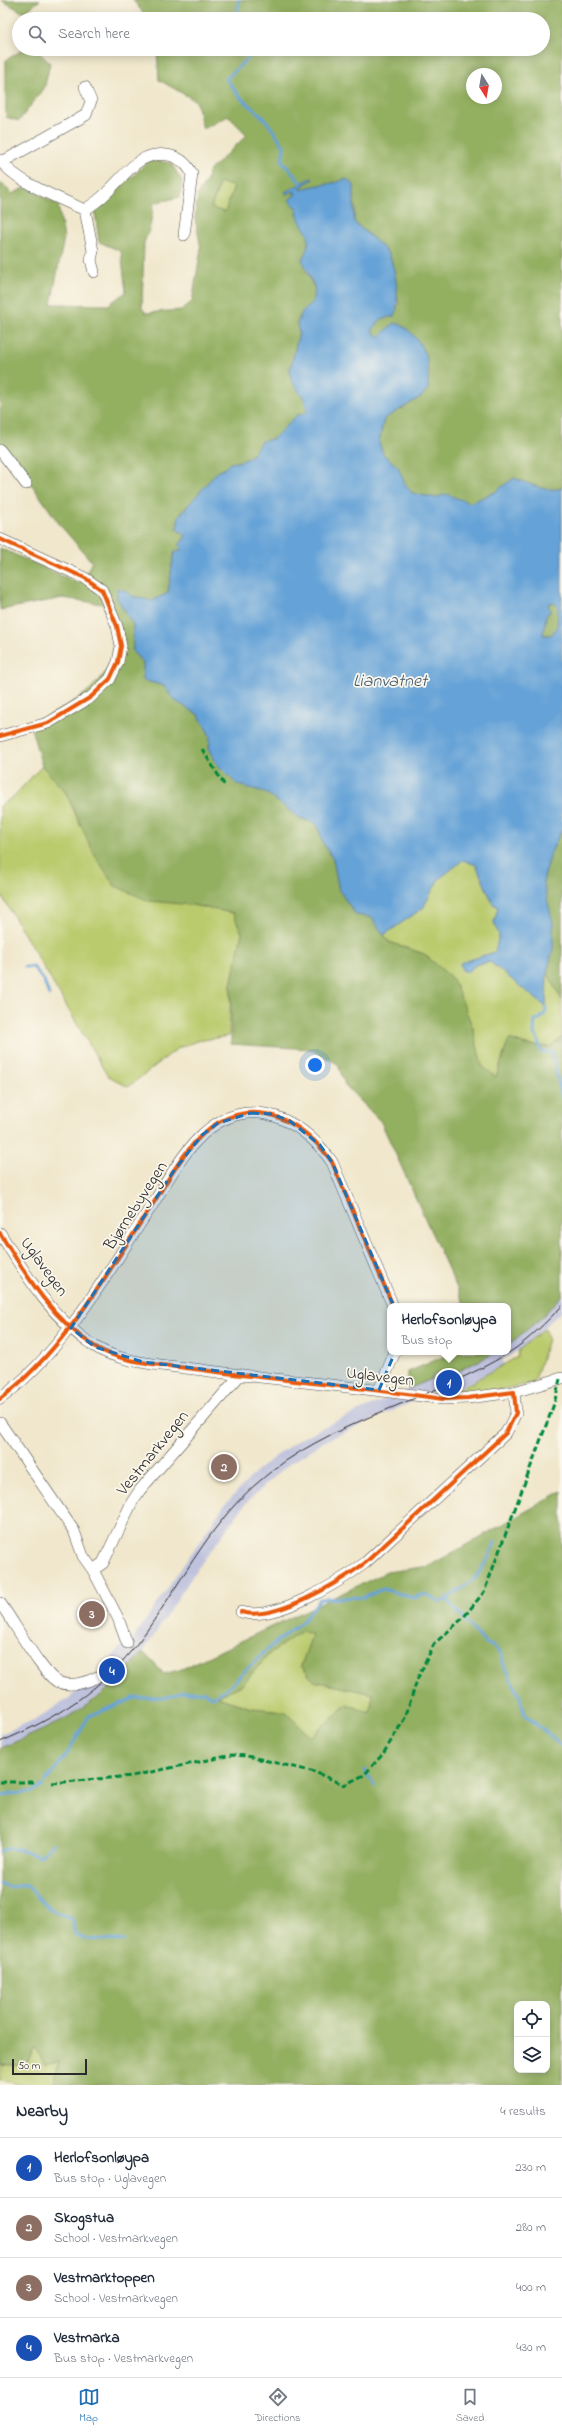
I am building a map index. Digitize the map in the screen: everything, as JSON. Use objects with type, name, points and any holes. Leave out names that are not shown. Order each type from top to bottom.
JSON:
[{"type":"street","points":[[85,87],[91,101],[86,115],[1,161],[35,186],[85,210]]},
{"type":"street","points":[[85,210],[102,197],[135,162],[154,154],[167,155],[183,161],[192,174],[184,234]]},
{"type":"street","points":[[85,210],[93,251],[91,260],[94,272]]},
{"type":"street","points":[[0,450],[26,484]]},
{"type":"street","points":[[0,539],[85,578],[102,590],[117,626],[121,646],[118,662],[110,679],[91,697],[62,716],[34,729],[0,736]]},
{"type":"street","name":"Bjørnebyvegen","points":[[0,1399],[25,1378],[71,1328],[175,1169],[202,1135],[218,1123],[234,1116],[251,1113],[272,1114],[290,1121],[320,1146],[332,1162],[392,1303]]},
{"type":"street","name":"Uglavegen","points":[[0,1233],[34,1288],[71,1328],[95,1347],[143,1362],[240,1375],[454,1399],[514,1392],[562,1378]]},
{"type":"street","points":[[379,1390],[394,1355]]},
{"type":"street","name":"Vestmarkvegen","points":[[93,1570],[103,1563],[132,1502],[140,1490],[227,1393],[240,1375]]},
{"type":"street","points":[[241,1612],[258,1615],[302,1600],[342,1579],[365,1562],[506,1433],[516,1413],[514,1392]]},
{"type":"street","points":[[0,1423],[70,1525],[83,1556],[93,1570],[118,1618],[127,1643]]},
{"type":"street","points":[[0,1603],[14,1621],[27,1645],[53,1678],[61,1682],[72,1684],[97,1677]]},
{"type":"highlighted area","points":[[251,1113],[272,1114],[290,1121],[320,1145],[332,1162],[398,1316],[401,1338],[379,1390],[143,1362],[95,1347],[71,1328],[175,1169],[202,1135],[218,1123]]},
{"type":"shaded area","points":[[562,1295],[562,1311],[519,1350],[511,1355],[511,1343],[539,1320]]},
{"type":"shaded area","points":[[491,1355],[510,1355],[502,1360],[504,1365],[459,1388],[456,1382],[325,1441],[285,1467],[247,1502],[195,1572],[143,1652],[113,1684],[76,1713],[40,1733],[0,1748],[0,1734],[34,1720],[68,1699],[99,1672],[105,1662],[107,1663],[110,1660],[122,1645],[131,1642],[225,1504],[261,1467],[298,1440],[330,1424],[432,1379],[432,1376],[454,1373]]},
{"type":"green space","points":[[1,0],[40,0],[25,12],[22,12]]},
{"type":"green space","points":[[133,0],[562,0],[562,488],[544,488],[531,485],[514,478],[495,492],[470,503],[446,495],[436,498],[412,493],[405,484],[398,467],[383,454],[379,442],[384,419],[421,397],[394,323],[379,337],[372,331],[381,319],[399,305],[391,259],[383,247],[354,222],[355,207],[346,179],[335,183],[313,186],[301,190],[299,188],[313,179],[286,194],[295,191],[292,204],[297,209],[297,215],[309,235],[304,268],[315,289],[312,303],[302,312],[297,324],[299,333],[290,370],[291,380],[305,400],[307,411],[304,414],[297,415],[273,439],[261,441],[249,457],[242,461],[230,463],[224,469],[217,472],[179,516],[177,529],[186,536],[179,546],[182,549],[174,553],[168,593],[152,601],[132,596],[126,591],[117,589],[117,598],[133,625],[133,652],[143,663],[143,680],[164,686],[174,700],[199,715],[210,736],[209,750],[217,764],[238,785],[265,792],[298,817],[317,824],[323,843],[333,859],[339,890],[356,915],[371,917],[389,942],[424,954],[453,979],[473,1028],[482,1066],[496,1077],[509,1039],[526,1045],[550,1047],[562,1037],[562,1295],[539,1320],[511,1343],[511,1303],[464,1303],[381,1122],[345,1085],[338,1064],[310,1049],[231,1044],[231,985],[242,933],[233,913],[192,905],[149,901],[115,886],[94,854],[66,793],[42,766],[30,725],[68,705],[85,693],[99,680],[109,665],[114,648],[112,627],[102,604],[63,598],[0,610],[0,548],[80,584],[92,562],[60,525],[20,468],[0,444],[0,181],[12,194],[26,187],[58,205],[64,238],[51,304],[108,305],[126,292],[121,251],[99,242],[95,211],[150,160],[171,163],[182,181],[180,197],[154,203],[150,227],[144,243],[142,308],[146,313],[181,310],[192,302],[201,248],[195,218],[198,194],[207,180],[208,172],[247,135],[228,116],[203,129],[196,101],[159,80],[157,56],[550,56],[550,12],[142,12]],"holes":[[[220,182],[234,187],[225,212],[211,208]]]},
{"type":"green space","points":[[13,56],[42,56],[50,63],[45,86],[19,121],[6,117],[6,60]]},
{"type":"green space","points":[[220,182],[234,187],[225,213],[211,208]]},
{"type":"green space","points":[[553,602],[558,605],[557,628],[551,635],[543,635],[546,616],[550,611],[548,604]]},
{"type":"green space","points":[[42,766],[66,793],[81,827],[192,905],[233,913],[242,933],[231,985],[229,1036],[197,1041],[178,1048],[128,1087],[107,1075],[0,893],[0,806],[13,797]]},
{"type":"green space","points":[[562,829],[562,1000],[547,972],[553,949],[543,882],[551,852]]},
{"type":"green space","points":[[463,860],[476,865],[493,904],[498,907],[494,922],[499,935],[495,952],[461,963],[467,972],[477,964],[490,962],[546,1006],[547,972],[562,1000],[562,1037],[550,1047],[526,1045],[509,1039],[496,1077],[481,1066],[473,1028],[424,954],[389,942],[384,935],[423,908],[438,880]]},
{"type":"green space","points":[[545,1328],[548,1339],[534,1383],[493,1391],[448,1396],[517,1357],[519,1350]]},
{"type":"green space","points":[[447,1355],[491,1355],[454,1373],[438,1376],[437,1374],[432,1376],[432,1379],[408,1389],[408,1372]]},
{"type":"green space","points":[[562,1491],[562,2085],[54,2085],[59,2062],[45,2065],[35,2048],[25,2066],[0,2064],[0,1748],[56,1724],[95,1700],[121,1677],[143,1652],[164,1674],[182,1669],[387,1572],[429,1566]],"holes":[[[302,1631],[312,1635],[301,1666],[314,1681],[373,1694],[370,1713],[347,1704],[311,1737],[284,1711],[251,1708],[217,1697],[243,1684],[270,1653]]]},
{"type":"green space","points":[[302,1630],[312,1635],[301,1666],[314,1681],[373,1694],[370,1714],[347,1704],[311,1737],[284,1711],[251,1708],[217,1697],[243,1684],[270,1653]]},
{"type":"green space","points":[[35,2048],[59,2062],[54,2085],[21,2085],[0,2080],[0,2064],[25,2066]]},
{"type":"water","name":"Lianvatnet","points":[[311,178],[313,179],[299,188],[301,190],[313,186],[335,183],[346,179],[354,185],[354,222],[389,255],[394,268],[397,294],[395,316],[381,319],[372,331],[379,337],[394,323],[405,327],[415,337],[423,349],[426,355],[428,368],[428,389],[421,397],[384,419],[379,442],[383,454],[398,467],[405,484],[412,493],[436,498],[446,494],[470,503],[495,492],[514,478],[531,485],[544,488],[562,488],[562,829],[551,852],[543,882],[553,923],[553,949],[547,972],[546,1007],[490,962],[477,964],[467,972],[462,970],[460,963],[495,952],[499,936],[494,922],[498,907],[493,904],[476,865],[463,860],[438,880],[423,908],[384,935],[371,917],[356,915],[339,890],[333,859],[323,843],[317,824],[298,817],[265,792],[238,785],[217,764],[209,750],[210,736],[199,715],[174,700],[164,686],[143,680],[143,663],[133,652],[133,625],[117,598],[117,588],[126,591],[132,596],[152,601],[168,593],[174,553],[182,549],[179,546],[186,536],[177,529],[179,516],[217,472],[224,469],[230,463],[242,461],[249,457],[261,441],[273,439],[297,415],[304,414],[307,411],[305,400],[291,380],[290,370],[299,333],[297,324],[302,312],[312,303],[315,289],[302,259],[309,242],[308,236],[298,217],[297,209],[289,200],[295,195],[295,191],[286,194],[285,192]],"holes":[[[553,602],[558,606],[557,628],[551,635],[543,635],[546,616],[550,611],[548,604]]]},
{"type":"waterway","points":[[237,12],[239,0]]},
{"type":"waterway","points":[[248,56],[248,58],[226,79],[240,97],[265,119],[284,146],[282,161],[301,183]]},
{"type":"waterway","points":[[25,967],[33,967],[44,981],[49,995]]},
{"type":"waterway","points":[[546,1007],[545,1014],[540,1019],[535,1020],[534,1034],[537,1037],[541,1052],[552,1052],[562,1099]]},
{"type":"waterway","points":[[446,1599],[464,1587],[476,1576],[486,1562],[495,1542]]},
{"type":"waterway","points":[[46,1781],[67,1754],[89,1716],[135,1698],[165,1698],[183,1692],[204,1692],[212,1697],[225,1690],[270,1647],[304,1620],[320,1599],[364,1597],[383,1589],[414,1598],[424,1594],[441,1602],[446,1599],[486,1644],[493,1646],[502,1655],[504,1666],[520,1697],[524,1714],[562,1745]]},
{"type":"waterway","points":[[364,1770],[375,1786]]},
{"type":"waterway","points":[[0,1795],[32,1792],[43,1785]]},
{"type":"waterway","points":[[0,1851],[5,1849],[15,1849],[40,1856],[54,1843]]},
{"type":"waterway","points":[[0,1884],[12,1887],[25,1884],[51,1910],[72,1919],[75,1935],[85,1939],[124,1941]]},
{"type":"tram line","points":[[511,1351],[531,1336],[562,1306]]},
{"type":"tram line","points":[[0,1742],[41,1723],[77,1701],[110,1674],[140,1640],[222,1520],[255,1485],[284,1462],[346,1427],[446,1385],[478,1370],[505,1355]]},
{"type":"marked path","points":[[202,749],[225,786]]},
{"type":"marked path","points":[[52,1783],[132,1776],[232,1755],[247,1756],[315,1772],[344,1785],[364,1775],[383,1754],[405,1718],[417,1680],[434,1644],[463,1618],[484,1592],[554,1404],[560,1379]]},
{"type":"marked path","points":[[0,1782],[36,1782]]},
{"type":"cycle path","points":[[0,539],[85,578],[102,590],[117,626],[121,646],[118,662],[110,679],[91,697],[48,723],[0,736]]},
{"type":"cycle path","points":[[0,1399],[24,1379],[65,1334],[101,1284],[172,1172],[189,1149],[208,1129],[235,1115],[252,1113],[267,1114],[282,1119],[310,1137],[332,1162],[392,1303]]},
{"type":"cycle path","points":[[0,1233],[30,1280],[65,1323],[94,1346],[104,1352],[116,1356],[129,1360],[156,1364],[443,1399],[468,1398],[514,1392],[516,1413],[506,1433],[365,1563],[306,1599],[271,1611],[255,1614],[241,1612]]},
{"type":"place","name":"Herlofsonløypa","points":[[449,1383]]},
{"type":"place","name":"Skogstua","points":[[224,1467]]},
{"type":"place","name":"Vestmarktoppen","points":[[92,1614]]},
{"type":"place","name":"Vestmarka","points":[[112,1671]]}]
